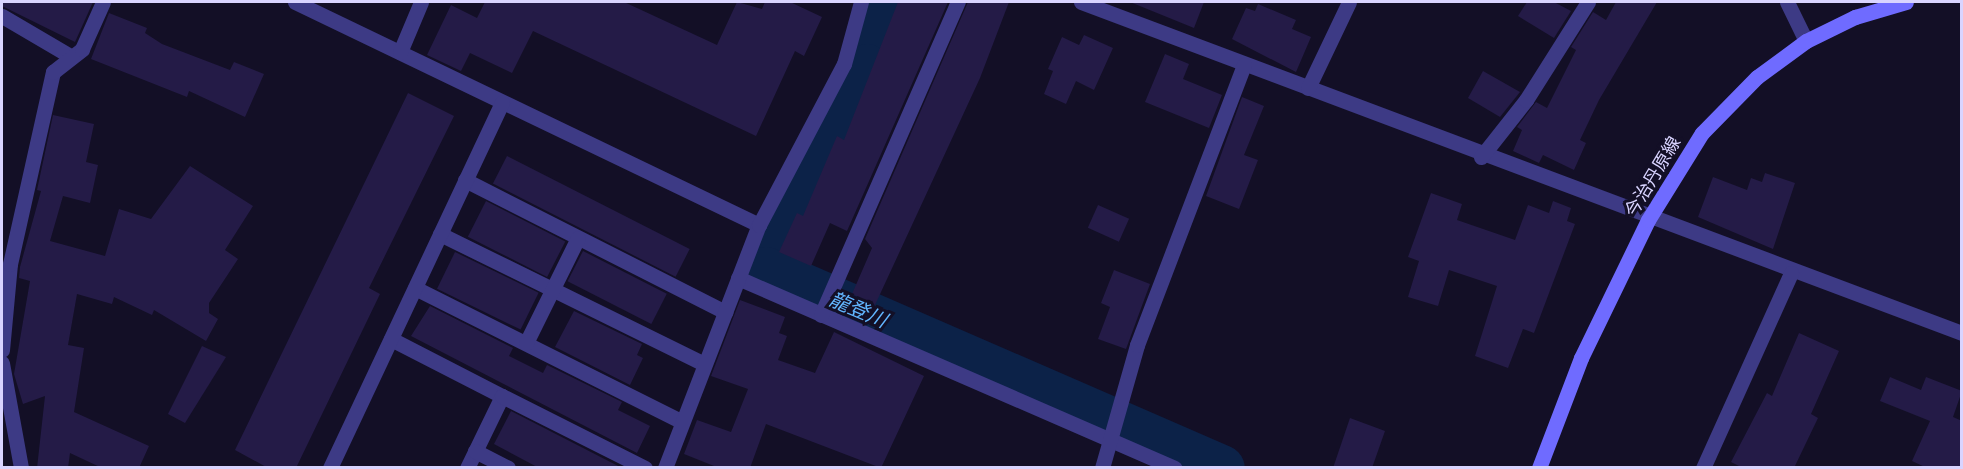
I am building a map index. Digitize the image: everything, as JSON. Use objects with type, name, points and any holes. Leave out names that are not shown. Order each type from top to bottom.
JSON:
[{"type":"main road","name":"今治丹原線","points":[[1539,468],[1581,358],[1648,220],[1702,133],[1757,77],[1806,41],[1855,17],[1906,2]]},
{"type":"street","points":[[2,350],[24,186],[53,72],[82,49],[103,2]]},
{"type":"street","points":[[295,2],[759,225]]},
{"type":"street","points":[[400,52],[421,2]]},
{"type":"street","points":[[665,468],[681,421],[759,225],[844,64],[861,2]]},
{"type":"street","points":[[821,315],[958,2]]},
{"type":"street","points":[[1081,2],[1648,220],[1962,333]]},
{"type":"street","points":[[1308,88],[1349,2]]},
{"type":"street","points":[[1481,157],[1526,100],[1588,2]]},
{"type":"street","points":[[1787,2],[1806,41]]},
{"type":"street","points":[[2,16],[72,57]]},
{"type":"street","points":[[1102,468],[1137,345],[1244,65]]},
{"type":"street","points":[[330,468],[502,102]]},
{"type":"street","points":[[465,180],[725,312]]},
{"type":"street","points":[[440,234],[704,364]]},
{"type":"street","points":[[526,343],[555,290],[578,238]]},
{"type":"street","points":[[1703,468],[1791,273]]},
{"type":"street","points":[[738,278],[1174,468]]},
{"type":"street","points":[[415,288],[681,421]]},
{"type":"street","points":[[391,339],[645,468]]},
{"type":"street","points":[[2,363],[9,435],[21,468]]},
{"type":"street","points":[[467,468],[502,396]]},
{"type":"street","points":[[475,452],[508,468]]},
{"type":"building","points":[[2,2],[93,2],[75,42],[2,6]]},
{"type":"building","points":[[485,2],[624,2],[717,45],[737,2],[762,9],[765,2],[790,2],[822,17],[804,56],[795,51],[756,136],[533,31],[512,73],[470,53],[461,71],[427,55],[451,5],[477,18]]},
{"type":"building","points":[[898,2],[948,2],[847,231],[830,223],[811,266],[779,252],[797,213],[803,216],[837,136],[844,140]]},
{"type":"building","points":[[968,2],[1009,2],[980,78],[875,305],[852,294],[872,248],[865,239]]},
{"type":"building","points":[[1130,2],[1204,2],[1194,28]]},
{"type":"building","points":[[1527,2],[1554,2],[1571,11],[1554,38],[1518,16]]},
{"type":"building","points":[[1616,2],[1657,2],[1599,100],[1580,140],[1586,143],[1574,170],[1543,155],[1539,163],[1513,151],[1522,130],[1517,127],[1536,102],[1547,108],[1576,50],[1571,47],[1593,12],[1606,20]]},
{"type":"building","points":[[1258,4],[1296,20],[1292,29],[1311,37],[1296,72],[1232,39],[1246,8],[1255,11]]},
{"type":"building","points":[[109,13],[147,28],[145,33],[162,44],[230,70],[234,62],[264,74],[245,117],[189,91],[187,97],[91,59]]},
{"type":"building","points":[[1084,35],[1113,48],[1094,90],[1076,81],[1066,104],[1044,94],[1053,71],[1048,69],[1062,37],[1079,45]]},
{"type":"building","points":[[1165,54],[1189,64],[1183,79],[1222,95],[1209,128],[1145,102]]},
{"type":"building","points":[[1483,71],[1520,92],[1500,117],[1468,98]]},
{"type":"building","points":[[408,93],[454,116],[369,288],[380,294],[296,468],[268,468],[235,450]]},
{"type":"building","points":[[1242,97],[1264,106],[1244,155],[1258,160],[1239,209],[1206,196]]},
{"type":"building","points":[[53,115],[94,124],[86,162],[98,165],[90,203],[63,196],[50,241],[105,256],[119,209],[151,219],[190,166],[253,206],[225,250],[238,259],[209,303],[209,313],[218,319],[206,341],[154,310],[152,315],[114,297],[112,304],[77,294],[68,345],[84,348],[74,412],[149,446],[139,468],[102,468],[70,453],[68,468],[37,468],[45,396],[23,404],[14,374],[30,281],[19,278],[20,267],[41,191],[37,190]]},
{"type":"building","points":[[507,156],[690,249],[676,277],[493,184]]},
{"type":"building","points":[[1765,173],[1795,183],[1773,249],[1698,217],[1713,177],[1747,190],[1751,178],[1762,182]]},
{"type":"building","points":[[1431,193],[1462,204],[1457,220],[1515,240],[1528,205],[1549,213],[1553,201],[1571,208],[1567,221],[1575,224],[1534,333],[1523,329],[1508,368],[1475,356],[1497,286],[1449,270],[1438,306],[1408,297],[1419,261],[1408,257]]},
{"type":"building","points":[[486,201],[565,241],[547,277],[468,237]]},
{"type":"building","points":[[1098,205],[1129,219],[1119,242],[1088,228]]},
{"type":"building","points":[[583,251],[667,294],[651,324],[568,281]]},
{"type":"building","points":[[455,252],[539,293],[521,330],[437,289]]},
{"type":"building","points":[[1114,270],[1150,284],[1126,349],[1098,339],[1110,307],[1101,303]]},
{"type":"building","points":[[740,300],[785,317],[779,333],[787,336],[778,360],[815,373],[834,332],[924,376],[881,468],[766,424],[750,468],[719,468],[684,454],[697,420],[731,432],[748,389],[711,376]]},
{"type":"building","points":[[430,306],[513,348],[509,356],[543,373],[547,365],[622,402],[618,410],[650,426],[637,453],[411,336]]},
{"type":"building","points":[[574,311],[642,344],[637,355],[643,358],[630,385],[555,347]]},
{"type":"building","points":[[1799,333],[1839,351],[1811,414],[1818,418],[1794,468],[1743,468],[1731,462],[1767,393],[1772,396]]},
{"type":"building","points":[[202,346],[226,357],[185,423],[168,414]]},
{"type":"building","points":[[1890,377],[1921,390],[1926,377],[1962,391],[1953,417],[1962,421],[1962,468],[1927,468],[1912,461],[1930,421],[1880,401]]},
{"type":"building","points":[[511,411],[622,468],[539,468],[494,444]]},
{"type":"building","points":[[1350,418],[1385,431],[1372,468],[1333,468]]},
{"type":"waterway","name":"龍登川","points":[[887,2],[867,67],[766,270],[1222,468]]}]
